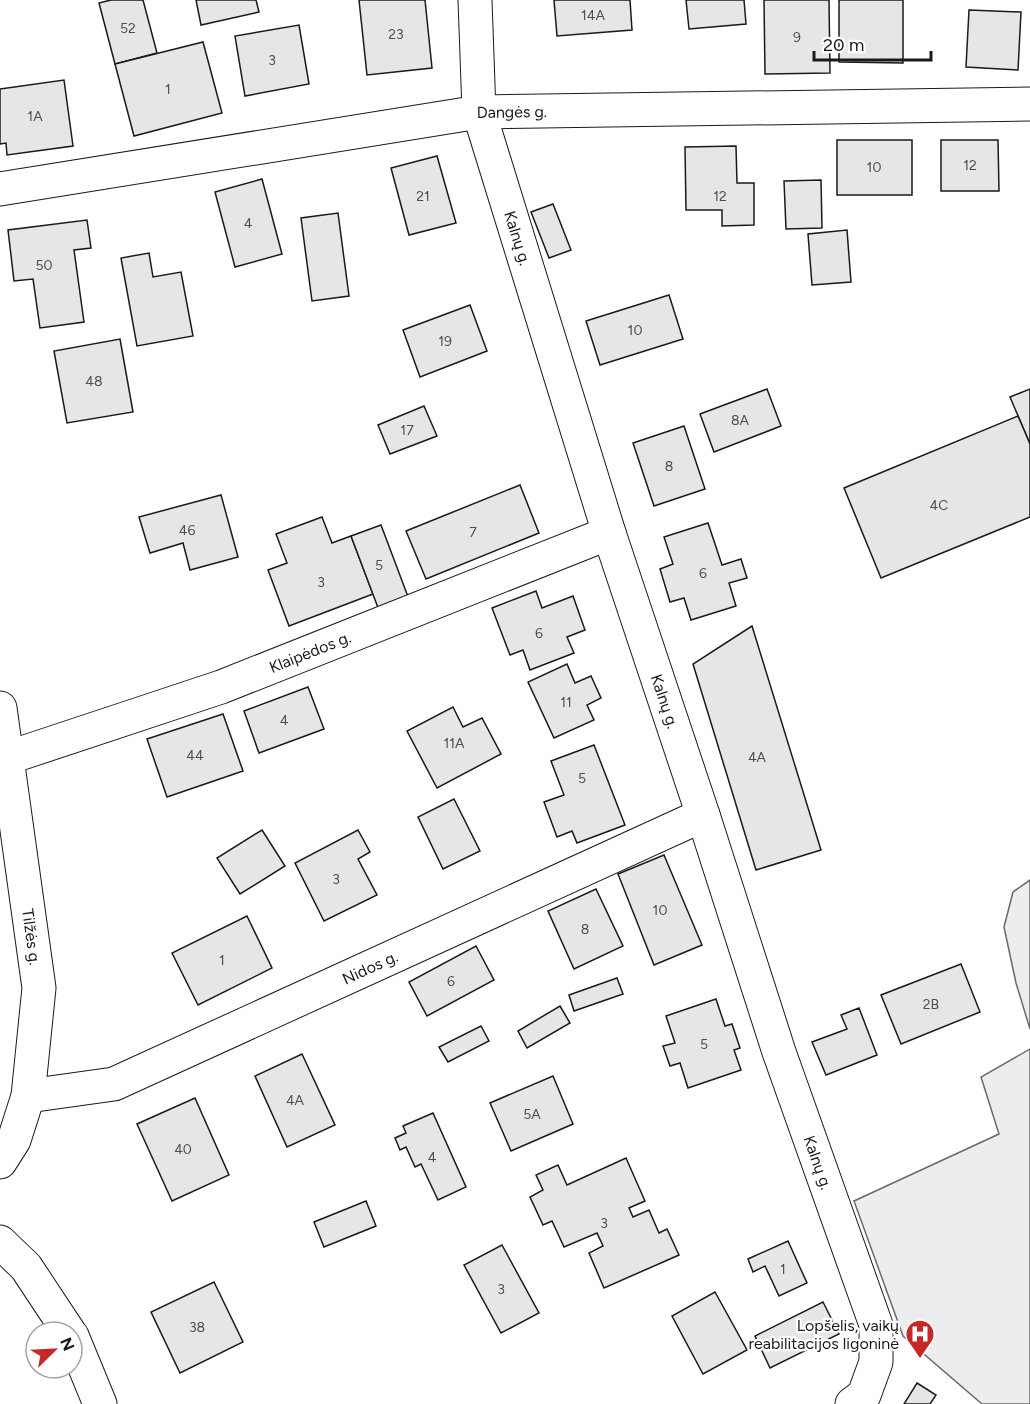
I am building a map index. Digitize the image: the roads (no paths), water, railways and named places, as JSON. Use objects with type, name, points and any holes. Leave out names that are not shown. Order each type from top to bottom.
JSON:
[{"type":"street","name":"Kalnų g.","points":[[476,0],[479,112],[609,533],[703,815],[778,1052],[876,1325],[876,1362],[858,1400]]},
{"type":"street","name":"Dangės g.","points":[[0,189],[479,112],[1030,104]]},
{"type":"street","name":"Klaipėdos g.","points":[[7,758],[221,687],[609,533]]},
{"type":"street","name":"Tilžės g.","points":[[0,708],[39,988],[28,1096],[14,1140],[0,1162]]},
{"type":"street","name":"Nidos g.","points":[[28,1096],[114,1084],[703,815]]},
{"type":"street","points":[[0,1242],[26,1267],[61,1320]]},
{"type":"street","points":[[84,1365],[100,1404]]},
{"type":"place","name":"Lopšelis, vaikų reabilitacijos ligoninė","points":[[920,1360]]}]
